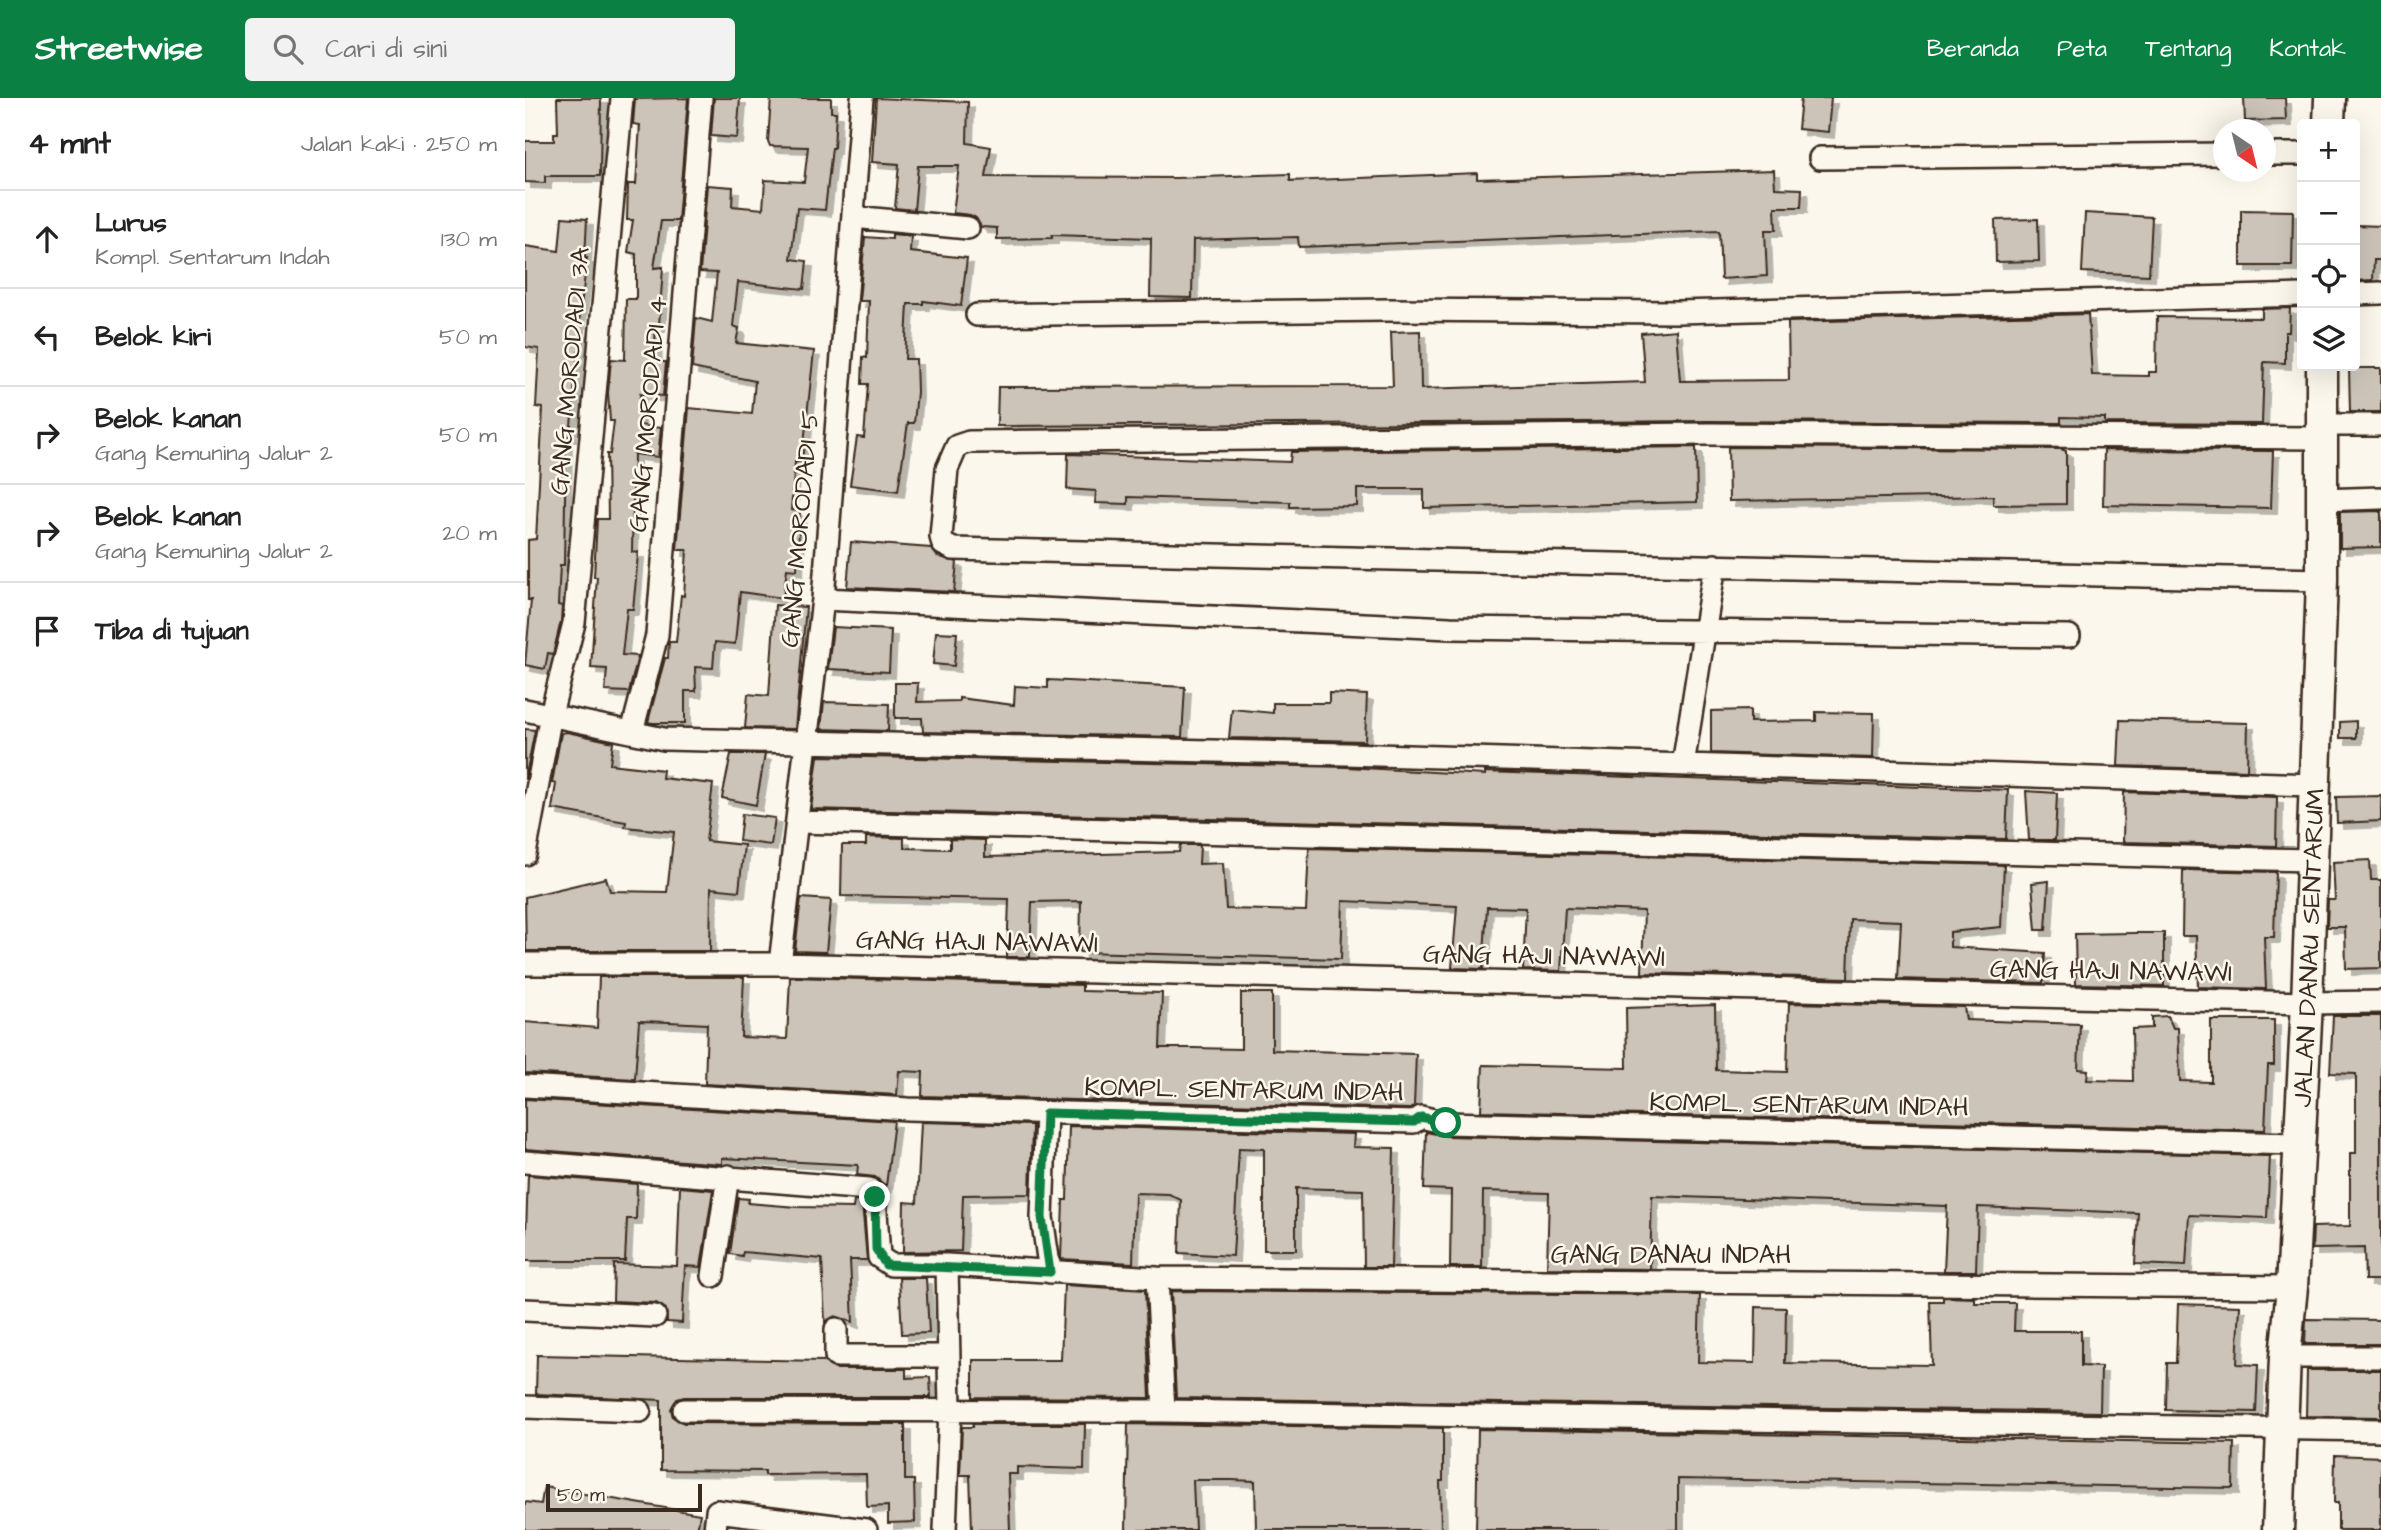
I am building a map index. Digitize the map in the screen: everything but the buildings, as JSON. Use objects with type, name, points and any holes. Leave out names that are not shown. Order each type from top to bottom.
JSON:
[{"type":"street","name":"GANG MORODADI 3A","points":[[525,854],[551,714],[574,623],[621,98]]},
{"type":"street","name":"GANG MORODADI 4","points":[[632,733],[657,635],[701,98]]},
{"type":"street","name":"GANG MORODADI 5","points":[[780,964],[823,599],[862,98]]},
{"type":"street","points":[[2329,119],[2330,98]]},
{"type":"street","points":[[1820,158],[2213,154]]},
{"type":"street","points":[[2276,154],[2297,154]]},
{"type":"street","points":[[853,217],[968,228]]},
{"type":"street","points":[[2360,294],[2381,293]]},
{"type":"street","points":[[977,315],[1388,310],[1678,312],[2297,295]]},
{"type":"street","name":"JALAN DANAU SENTARUM","points":[[2279,1530],[2281,1429],[2292,1287],[2297,1144],[2307,1003],[2322,580],[2322,371]]},
{"type":"street","points":[[2322,580],[953,549],[943,544],[941,537],[949,461],[957,446],[969,442],[2321,431],[2381,425]]},
{"type":"street","points":[[2320,500],[2381,498]]},
{"type":"street","points":[[1683,765],[1707,630],[1715,565]]},
{"type":"street","points":[[823,599],[1450,628],[2069,636]]},
{"type":"street","points":[[525,710],[664,739],[1683,765],[2313,785]]},
{"type":"street","points":[[797,821],[2310,860]]},
{"type":"street","name":"GANG HAJI NAWAWI","points":[[525,964],[780,964],[2307,1003],[2381,1002]]},
{"type":"street","name":"KOMPL. SENTARUM INDAH","points":[[525,1086],[908,1109],[1414,1122],[1421,1117],[1446,1123],[2297,1144]]},
{"type":"street","points":[[1046,1113],[1042,1217],[1050,1272]]},
{"type":"street","points":[[525,1162],[728,1176],[713,1276]]},
{"type":"street","name":"GANG DANAU INDAH","points":[[728,1176],[869,1189],[875,1197],[876,1249],[883,1262],[891,1265],[947,1265],[1157,1278],[2292,1287]]},
{"type":"street","points":[[945,1530],[950,1409],[947,1265]]},
{"type":"street","points":[[1157,1278],[1164,1411]]},
{"type":"street","points":[[525,1310],[656,1316]]},
{"type":"street","points":[[836,1329],[836,1356],[948,1356]]},
{"type":"street","points":[[2285,1357],[2381,1357]]},
{"type":"street","points":[[525,1407],[640,1411]]},
{"type":"street","points":[[684,1410],[1164,1411],[2381,1430]]},
{"type":"street","points":[[715,1530],[717,1511],[866,1530]]},
{"type":"route","points":[[875,1197],[876,1249],[886,1265],[947,1265],[1050,1272],[1042,1217],[1046,1113],[1414,1122],[1421,1117],[1446,1123]]}]
